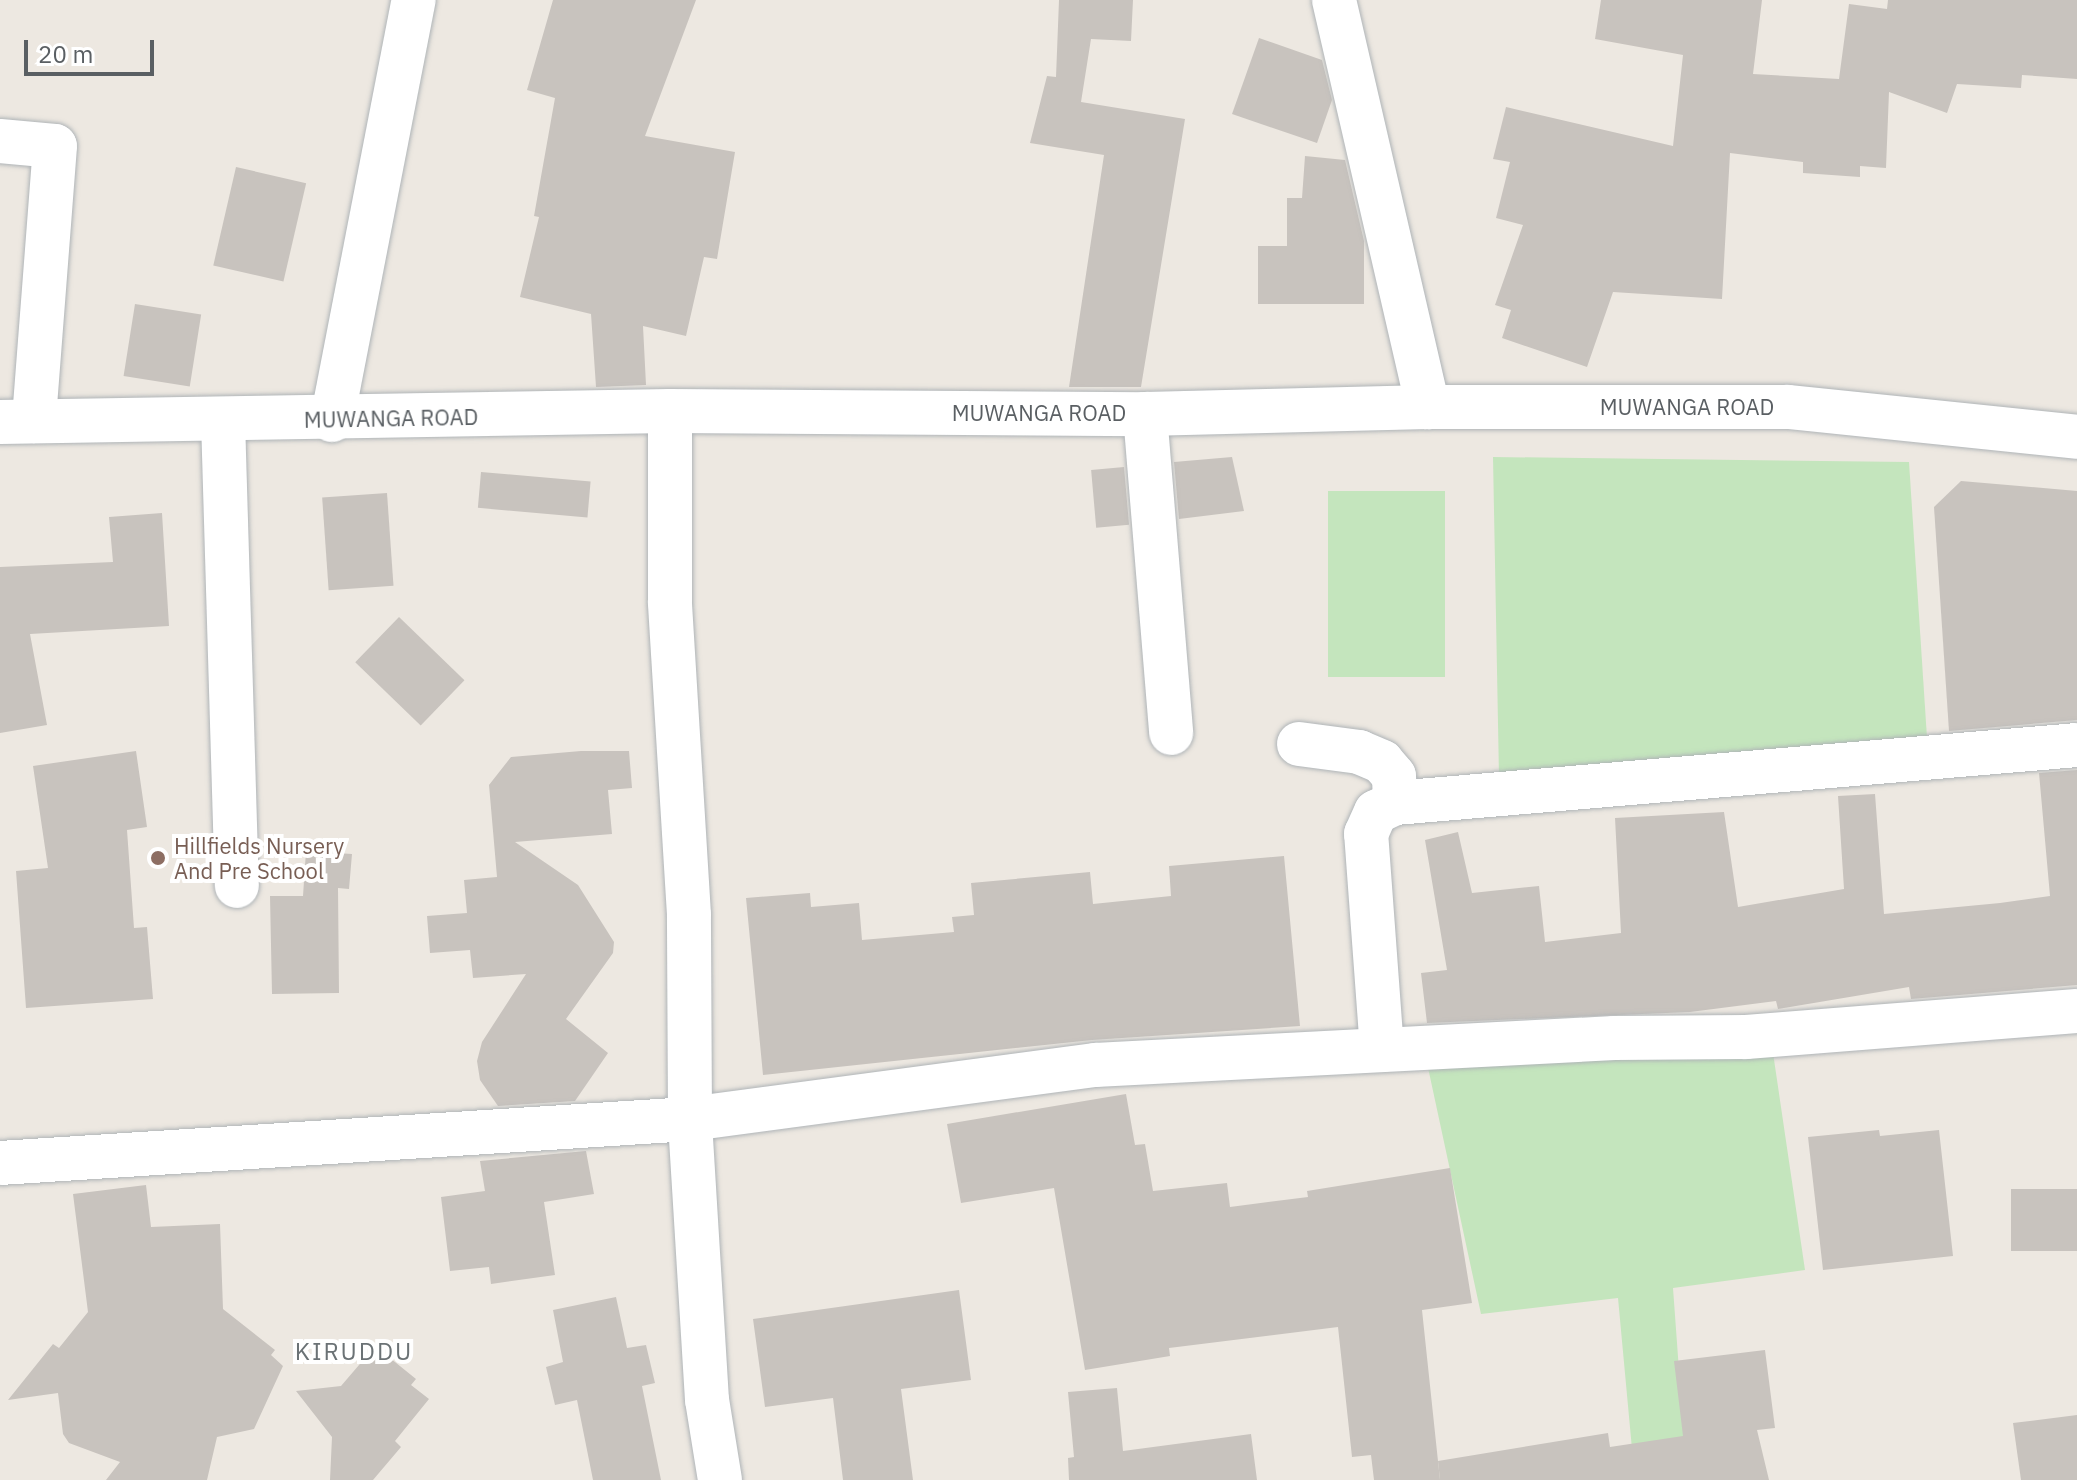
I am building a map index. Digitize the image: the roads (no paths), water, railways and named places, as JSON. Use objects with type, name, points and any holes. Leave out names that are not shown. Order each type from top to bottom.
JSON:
[{"type":"street","points":[[332,420],[414,0]]},
{"type":"street","points":[[1334,0],[1428,407]]},
{"type":"street","points":[[0,141],[55,146],[17,421]]},
{"type":"street","name":"MUWANGA ROAD","points":[[17,421],[332,420],[670,411],[1145,414],[1428,407],[1788,407],[2077,437]]},
{"type":"street","points":[[670,411],[670,602],[689,915],[690,1119],[707,1400],[720,1480]]},
{"type":"street","points":[[1145,414],[1171,733]]},
{"type":"street","points":[[223,420],[237,886]]},
{"type":"street","points":[[1299,744],[1359,752],[1382,762],[1394,776],[1395,803]]},
{"type":"street","points":[[1382,1050],[1366,834],[1376,812],[1395,803],[2077,745]]},
{"type":"street","points":[[0,1163],[690,1119],[1095,1065],[1382,1050],[1746,1037],[2077,1011]]},
{"type":"place","name":"Hillfields Nursery And Pre School","points":[[158,858]]},
{"type":"district","name":"KIRUDDU","points":[[354,1352]]}]
